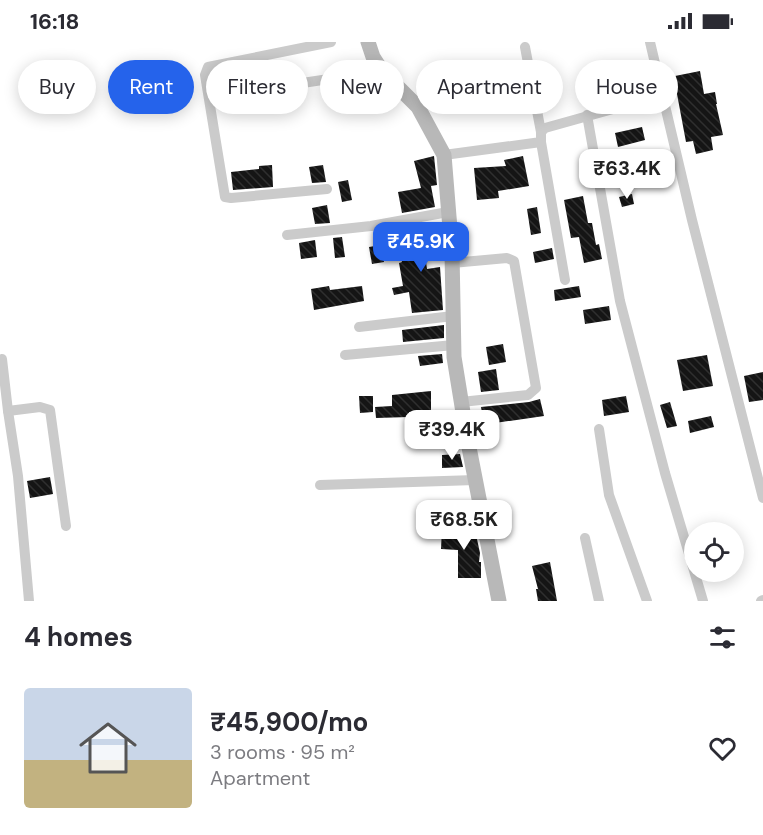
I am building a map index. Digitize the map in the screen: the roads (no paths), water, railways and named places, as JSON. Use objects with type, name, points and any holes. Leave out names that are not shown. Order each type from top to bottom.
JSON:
[{"type":"street","points":[[327,189],[225,197],[205,75],[208,67],[331,42]]},
{"type":"street","points":[[368,42],[375,60]]},
{"type":"street","points":[[650,42],[654,60]]},
{"type":"street","points":[[525,47],[566,280]]},
{"type":"street","points":[[404,93],[418,107],[444,155],[452,263],[454,345],[461,402],[498,601]]},
{"type":"street","points":[[541,137],[545,128],[594,114]]},
{"type":"street","points":[[667,114],[763,498]]},
{"type":"street","points":[[587,116],[620,301],[665,473],[703,601]]},
{"type":"street","points":[[444,155],[541,137]]},
{"type":"street","points":[[287,235],[371,226],[448,212]]},
{"type":"street","points":[[452,263],[507,258],[514,261],[536,388],[528,395],[461,402]]},
{"type":"street","points":[[359,327],[453,316]]},
{"type":"street","points":[[345,355],[454,345]]},
{"type":"street","points":[[2,359],[18,476],[29,601]]},
{"type":"street","points":[[8,411],[40,407],[50,410],[66,526]]},
{"type":"street","points":[[599,429],[609,495],[646,601]]},
{"type":"street","points":[[320,485],[475,480]]},
{"type":"street","points":[[585,538],[599,601]]}]
